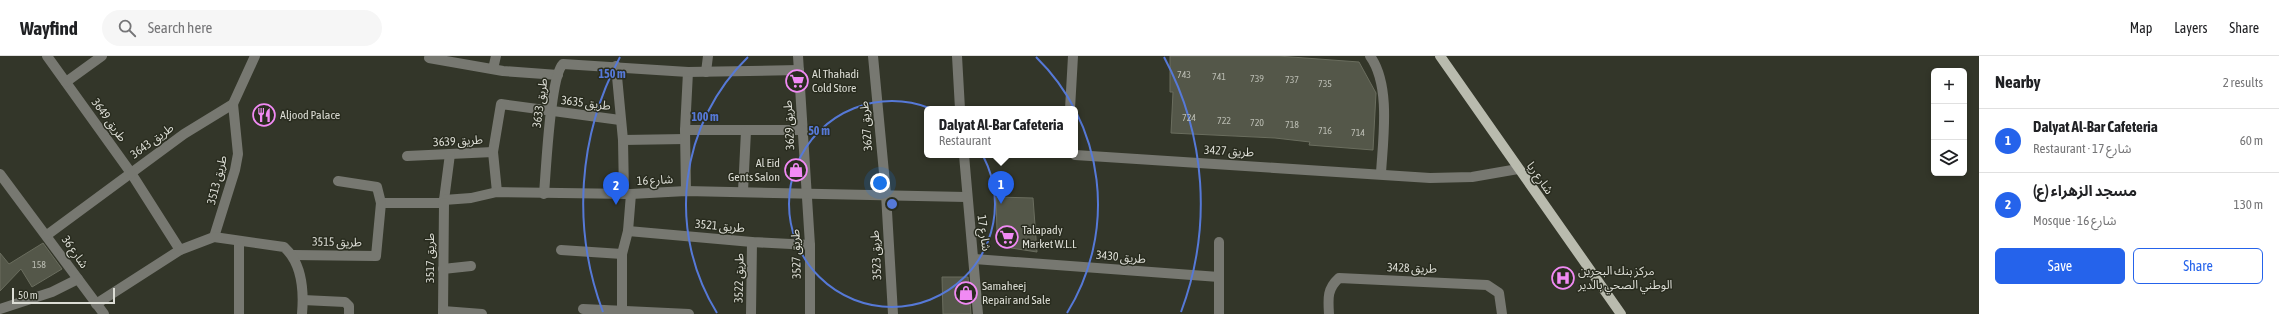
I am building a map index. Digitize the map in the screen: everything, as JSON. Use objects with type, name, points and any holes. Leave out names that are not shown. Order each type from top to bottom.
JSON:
[{"type":"main road","name":"شارع ريا","points":[[1440,56],[1621,314]]},
{"type":"street","name":"طريق 3649","points":[[47,56],[131,173]]},
{"type":"street","points":[[66,82],[102,56]]},
{"type":"street","points":[[233,104],[255,56]]},
{"type":"street","points":[[493,69],[496,56]]},
{"type":"street","points":[[706,72],[708,56]]},
{"type":"street","name":"طريق 3629","points":[[798,56],[806,193]]},
{"type":"street","name":"طريق 3627","points":[[873,56],[886,194]]},
{"type":"street","points":[[957,56],[960,106]]},
{"type":"street","points":[[1070,106],[1073,56]]},
{"type":"street","points":[[1370,56],[1381,82],[1384,126],[1380,173]]},
{"type":"street","points":[[429,60],[493,69],[558,75]]},
{"type":"street","name":"طريق 3633","points":[[544,194],[551,112],[558,75],[563,64],[616,66],[688,72],[799,70]]},
{"type":"street","points":[[616,66],[628,194],[628,231],[622,254],[627,312]]},
{"type":"street","points":[[686,191],[685,134],[688,72]]},
{"type":"street","name":"طريق 3643","points":[[47,235],[184,134],[233,104]]},
{"type":"street","name":"طريق 3513","points":[[214,237],[235,170],[238,154],[233,104]]},
{"type":"street","name":"طريق 3635","points":[[493,152],[501,104],[551,112],[620,120]]},
{"type":"street","points":[[623,140],[685,134],[803,130]]},
{"type":"street","points":[[743,191],[746,131]]},
{"type":"street","name":"طريق 3639","points":[[407,156],[493,152],[497,192]]},
{"type":"street","name":"طريق 3517","points":[[443,312],[444,201],[450,154]]},
{"type":"street","name":"طريق 3427","points":[[1078,155],[1380,173],[1430,178],[1472,177],[1518,169]]},
{"type":"street","name":"شارع 17","points":[[964,158],[966,197],[974,258],[978,314]]},
{"type":"street","points":[[131,173],[180,250]]},
{"type":"street","name":"شارع 36","points":[[0,174],[47,235],[78,279],[52,292],[0,309]]},
{"type":"street","points":[[338,181],[377,188],[381,203]]},
{"type":"street","name":"شارع 16","points":[[381,203],[444,201],[471,198],[497,192],[544,194],[628,194],[686,191],[743,191],[966,197]]},
{"type":"street","name":"طريق 3527","points":[[806,193],[810,245],[810,314]]},
{"type":"street","name":"طريق 3523","points":[[886,194],[893,314]]},
{"type":"street","name":"طريق 3515","points":[[292,255],[376,256],[381,203]]},
{"type":"street","name":"طريق 3521","points":[[628,231],[752,242],[810,245]]},
{"type":"street","points":[[96,304],[180,250],[214,237],[239,242],[284,247],[292,255],[299,271],[303,300],[302,314]]},
{"type":"street","points":[[239,242],[239,314]]},
{"type":"street","name":"طريق 3522","points":[[751,314],[752,242]]},
{"type":"street","points":[[1219,242],[1219,314]]},
{"type":"street","points":[[561,250],[622,254]]},
{"type":"street","name":"طريق 3430","points":[[974,258],[1219,277]]},
{"type":"street","points":[[443,269],[471,266]]},
{"type":"street","name":"طريق 3428","points":[[1329,314],[1328,297],[1330,286],[1339,278],[1487,285],[1499,293],[1502,314]]},
{"type":"street","points":[[78,279],[104,314]]},
{"type":"street","points":[[303,300],[345,302],[349,306],[349,314]]},
{"type":"street","points":[[583,309],[598,312],[687,314]]},
{"type":"street","points":[[443,312],[482,314]]},
{"type":"building","points":[[1170,56],[1278,56],[1359,62],[1376,93],[1373,150],[1309,145],[1310,142],[1275,138],[1171,133],[1173,92],[1170,92]]},
{"type":"building","points":[[996,197],[1033,198],[1037,252],[1011,248],[1003,243],[997,232]]},
{"type":"building","points":[[43,243],[62,269],[32,287],[21,269],[0,291],[0,253],[9,264]]},
{"type":"building","points":[[942,277],[968,277],[971,314],[943,314]]},
{"type":"place","name":"Al Thahadi Cold Store","points":[[797,81]]},
{"type":"place","name":"Aljood Palace","points":[[264,115]]},
{"type":"place","name":"Al Eid Gents Salon","points":[[796,170]]},
{"type":"place","name":"Dalyat Al-Bar Cafeteria","points":[[1001,204]]},
{"type":"place","name":"مسجد الزهراء (ع)","points":[[616,205]]},
{"type":"place","name":"Talapady Market W.L.L","points":[[1007,237]]},
{"type":"place","name":"مركز بنك البحرين الوطني الصحي بالدير","points":[[1563,278]]},
{"type":"place","name":"Samaheej Repair and Sale","points":[[966,293]]}]
